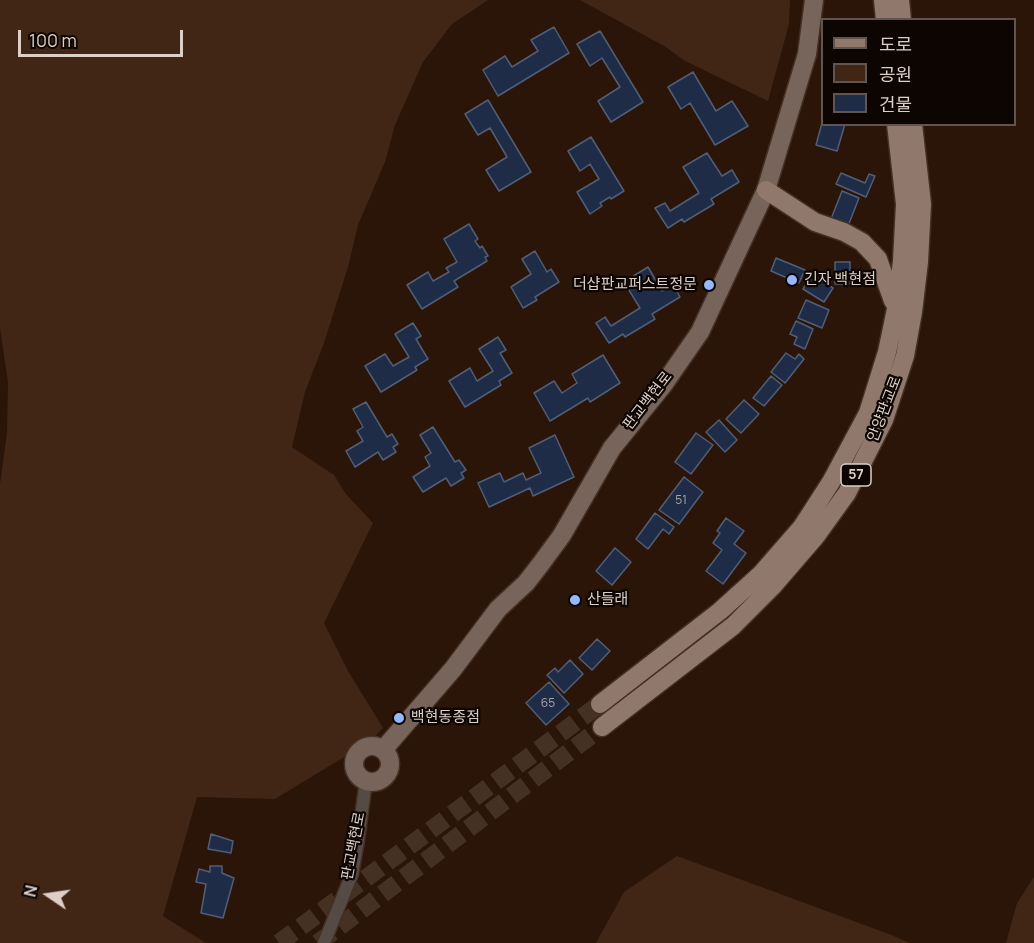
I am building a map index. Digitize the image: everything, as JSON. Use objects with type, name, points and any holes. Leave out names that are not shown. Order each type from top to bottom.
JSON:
[{"type":"main road","points":[[883,0],[885,18]]},
{"type":"main road","points":[[900,0],[903,18]]},
{"type":"main road","name":"안양판교로","points":[[600,704],[720,611],[761,574],[802,527],[831,482],[868,413],[887,352],[896,309],[902,261],[905,204],[896,126]]},
{"type":"main road","name":"안양판교로","points":[[602,727],[741,618],[772,587],[816,536],[847,493],[884,420],[905,356],[913,312],[919,262],[922,204],[913,126]]},
{"type":"main road","points":[[766,190],[815,222],[844,232],[862,242],[878,259],[888,281],[896,309]]},
{"type":"street","name":"판교백현로","points":[[383,750],[453,669],[498,609],[526,583],[562,535],[612,448],[663,384],[700,332],[766,190],[807,54],[815,6]]},
{"type":"street","points":[[377,747],[383,750],[390,763],[388,773],[376,782],[366,781],[354,768],[356,756],[365,748],[377,747]]},
{"type":"street","name":"판교백현로","points":[[324,943],[351,874],[366,781]]},
{"type":"green space","points":[[0,0],[488,0],[452,24],[423,62],[395,125],[385,162],[358,225],[348,267],[324,343],[305,392],[292,447],[334,475],[346,494],[373,523],[324,623],[348,671],[383,728],[372,740],[275,799],[197,797],[163,916],[206,943],[0,943],[0,484],[7,433],[8,382],[0,328]]},
{"type":"green space","points":[[580,0],[790,0],[789,24],[768,101],[685,61],[664,46]]},
{"type":"green space","points":[[677,856],[910,943],[596,943],[624,892]]},
{"type":"green space","points":[[1034,877],[1034,943],[1006,943],[1017,903]]},
{"type":"building","points":[[554,27],[569,53],[498,96],[483,70],[505,56],[512,67],[538,51],[531,40]]},
{"type":"building","points":[[600,31],[643,102],[611,122],[598,101],[620,87],[602,58],[590,66],[577,44]]},
{"type":"building","points":[[693,72],[716,111],[732,101],[748,126],[715,145],[690,103],[681,109],[668,87]]},
{"type":"building","points":[[488,100],[531,172],[499,191],[486,170],[507,157],[490,128],[478,135],[465,114]]},
{"type":"building","points":[[821,126],[844,126],[837,151],[816,145]]},
{"type":"building","points":[[591,137],[624,191],[600,203],[602,206],[590,214],[577,192],[599,179],[590,164],[580,171],[568,151]]},
{"type":"building","points":[[707,153],[722,176],[732,170],[739,182],[711,199],[714,204],[684,222],[682,219],[668,228],[655,208],[665,203],[670,211],[699,193],[683,167]]},
{"type":"building","points":[[841,173],[865,183],[869,174],[875,176],[866,197],[836,184]]},
{"type":"building","points":[[842,191],[859,198],[848,226],[831,219]]},
{"type":"building","points":[[469,224],[478,239],[475,241],[480,248],[482,246],[488,256],[485,257],[487,261],[454,281],[458,287],[422,309],[407,285],[428,272],[433,281],[449,272],[446,268],[457,262],[444,239]]},
{"type":"building","points":[[535,251],[547,272],[551,269],[559,282],[535,297],[537,300],[523,308],[511,287],[531,274],[522,259]]},
{"type":"building","points":[[776,258],[805,270],[799,283],[771,271]]},
{"type":"building","points":[[835,262],[850,262],[850,284],[835,284]]},
{"type":"building","points":[[648,267],[662,291],[673,284],[680,297],[652,314],[655,319],[625,337],[623,334],[609,343],[596,323],[605,317],[611,326],[640,308],[624,282]]},
{"type":"building","points":[[812,275],[833,288],[824,302],[803,289]]},
{"type":"building","points":[[806,300],[829,310],[822,328],[798,318]]},
{"type":"building","points":[[796,321],[813,329],[805,349],[794,344],[797,337],[790,334]]},
{"type":"building","points":[[413,323],[421,336],[416,339],[428,359],[415,367],[417,370],[381,392],[365,366],[385,354],[393,366],[409,357],[395,334]]},
{"type":"building","points":[[498,337],[506,350],[500,353],[512,373],[499,381],[501,385],[465,407],[449,381],[470,368],[477,381],[493,371],[479,349]]},
{"type":"building","points":[[786,353],[795,359],[799,354],[804,359],[785,383],[771,372]]},
{"type":"building","points":[[603,355],[620,383],[590,402],[588,398],[550,421],[534,393],[554,381],[562,393],[577,383],[572,374]]},
{"type":"building","points":[[771,376],[782,385],[764,406],[753,398]]},
{"type":"building","points":[[744,400],[759,414],[741,433],[726,419]]},
{"type":"building","points":[[366,402],[387,437],[392,434],[398,444],[393,447],[396,452],[383,460],[378,452],[355,467],[346,451],[363,441],[357,431],[363,427],[353,409]]},
{"type":"building","points":[[719,420],[737,440],[725,452],[706,432]]},
{"type":"building","points":[[433,427],[455,462],[459,460],[466,470],[461,473],[464,478],[451,486],[446,478],[423,492],[413,477],[430,466],[425,457],[431,453],[420,435]]},
{"type":"building","points":[[696,433],[713,445],[691,474],[675,462]]},
{"type":"building","points":[[555,435],[574,477],[533,496],[530,488],[489,507],[478,483],[500,473],[504,482],[523,473],[526,480],[541,473],[529,448]]},
{"type":"building","points":[[684,477],[703,492],[679,524],[659,510]]},
{"type":"building","points":[[655,513],[674,527],[669,534],[663,529],[648,549],[636,539]]},
{"type":"building","points":[[726,518],[744,531],[734,544],[746,553],[723,584],[706,571],[722,550],[713,543],[720,533],[717,531]]},
{"type":"building","points":[[615,548],[631,562],[612,585],[596,571]]},
{"type":"building","points":[[597,639],[610,651],[592,670],[579,658]]},
{"type":"building","points":[[570,660],[583,674],[564,693],[547,675],[555,668],[558,672]]},
{"type":"building","points":[[549,682],[569,704],[546,725],[526,703]]},
{"type":"building","points":[[211,834],[233,841],[231,853],[208,849]]},
{"type":"building","points":[[210,866],[222,866],[222,873],[234,878],[223,918],[201,913],[206,884],[196,882],[199,869],[210,872]]},
{"type":"tunnel","points":[[279,943],[600,704]]},
{"type":"tunnel","points":[[318,943],[602,727]]},
{"type":"place","name":"긴자 백현점","points":[[792,280]]},
{"type":"place","name":"더샵판교퍼스트정문","points":[[709,285]]},
{"type":"place","name":"산들래","points":[[575,600]]},
{"type":"place","name":"백현동종점","points":[[399,718]]}]
